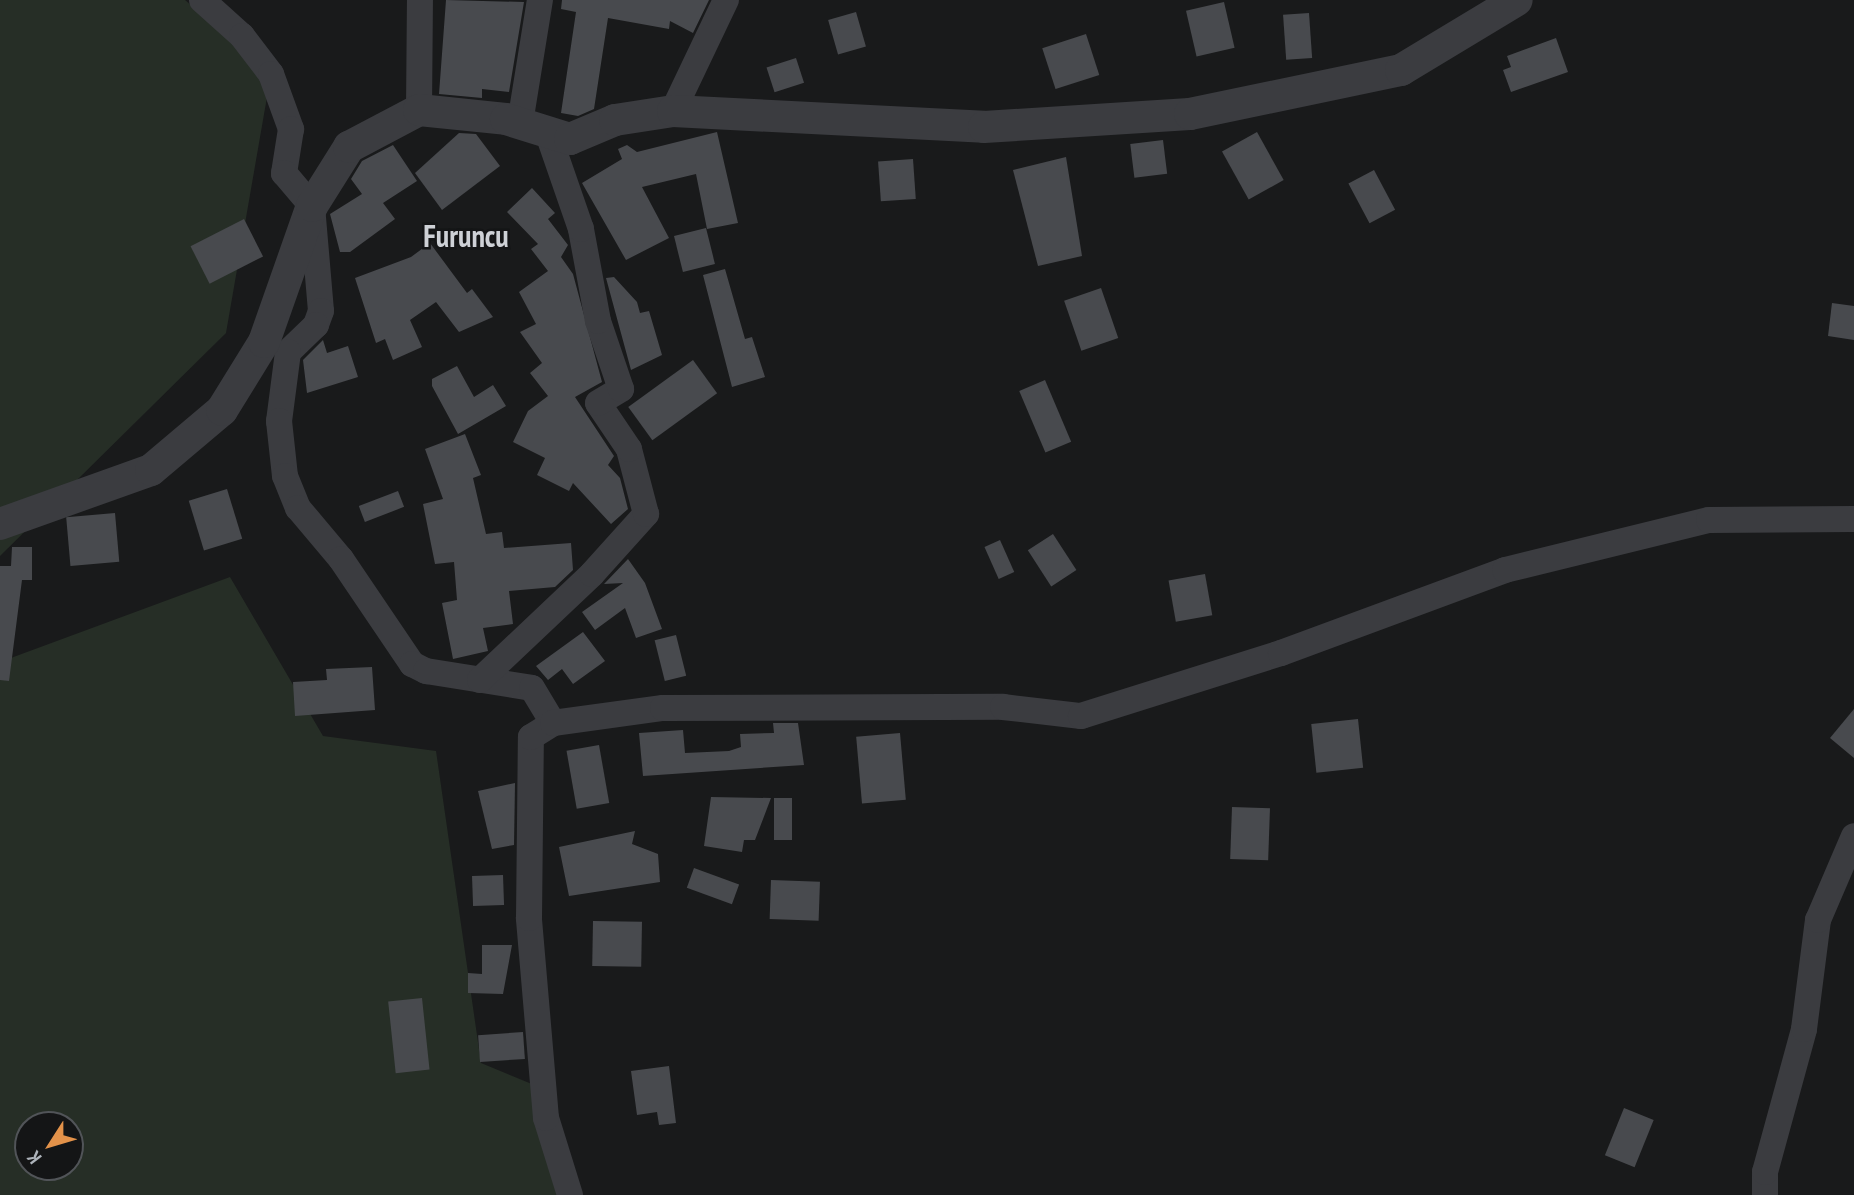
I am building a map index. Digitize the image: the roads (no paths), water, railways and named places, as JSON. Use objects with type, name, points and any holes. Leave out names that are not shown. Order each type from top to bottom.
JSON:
[{"type":"street","points":[[202,0],[242,36],[271,74],[291,129],[284,173],[312,206],[321,311],[316,325],[288,352],[279,421],[285,476],[298,508],[341,559],[412,664],[480,680],[532,688],[553,723]]},
{"type":"street","points":[[419,110],[420,0]]},
{"type":"street","points":[[480,680],[592,574],[646,514],[629,449],[598,403],[621,389],[598,321],[581,229],[533,127],[540,0]]},
{"type":"street","points":[[673,111],[726,0]]},
{"type":"street","points":[[0,524],[151,470],[222,410],[264,342],[312,206],[349,147],[419,110],[533,127],[570,139],[615,120],[673,111],[984,127],[1190,114],[1401,70],[1517,0]]},
{"type":"street","points":[[570,1195],[546,1118],[529,918],[531,737],[553,723],[663,708],[1003,707],[1081,716],[1281,653],[1505,570],[1709,520],[1854,519]]},
{"type":"street","points":[[1765,1195],[1765,1172],[1804,1029],[1818,920],[1854,836]]},
{"type":"district","name":"Furuncu","points":[[466,236]]}]
